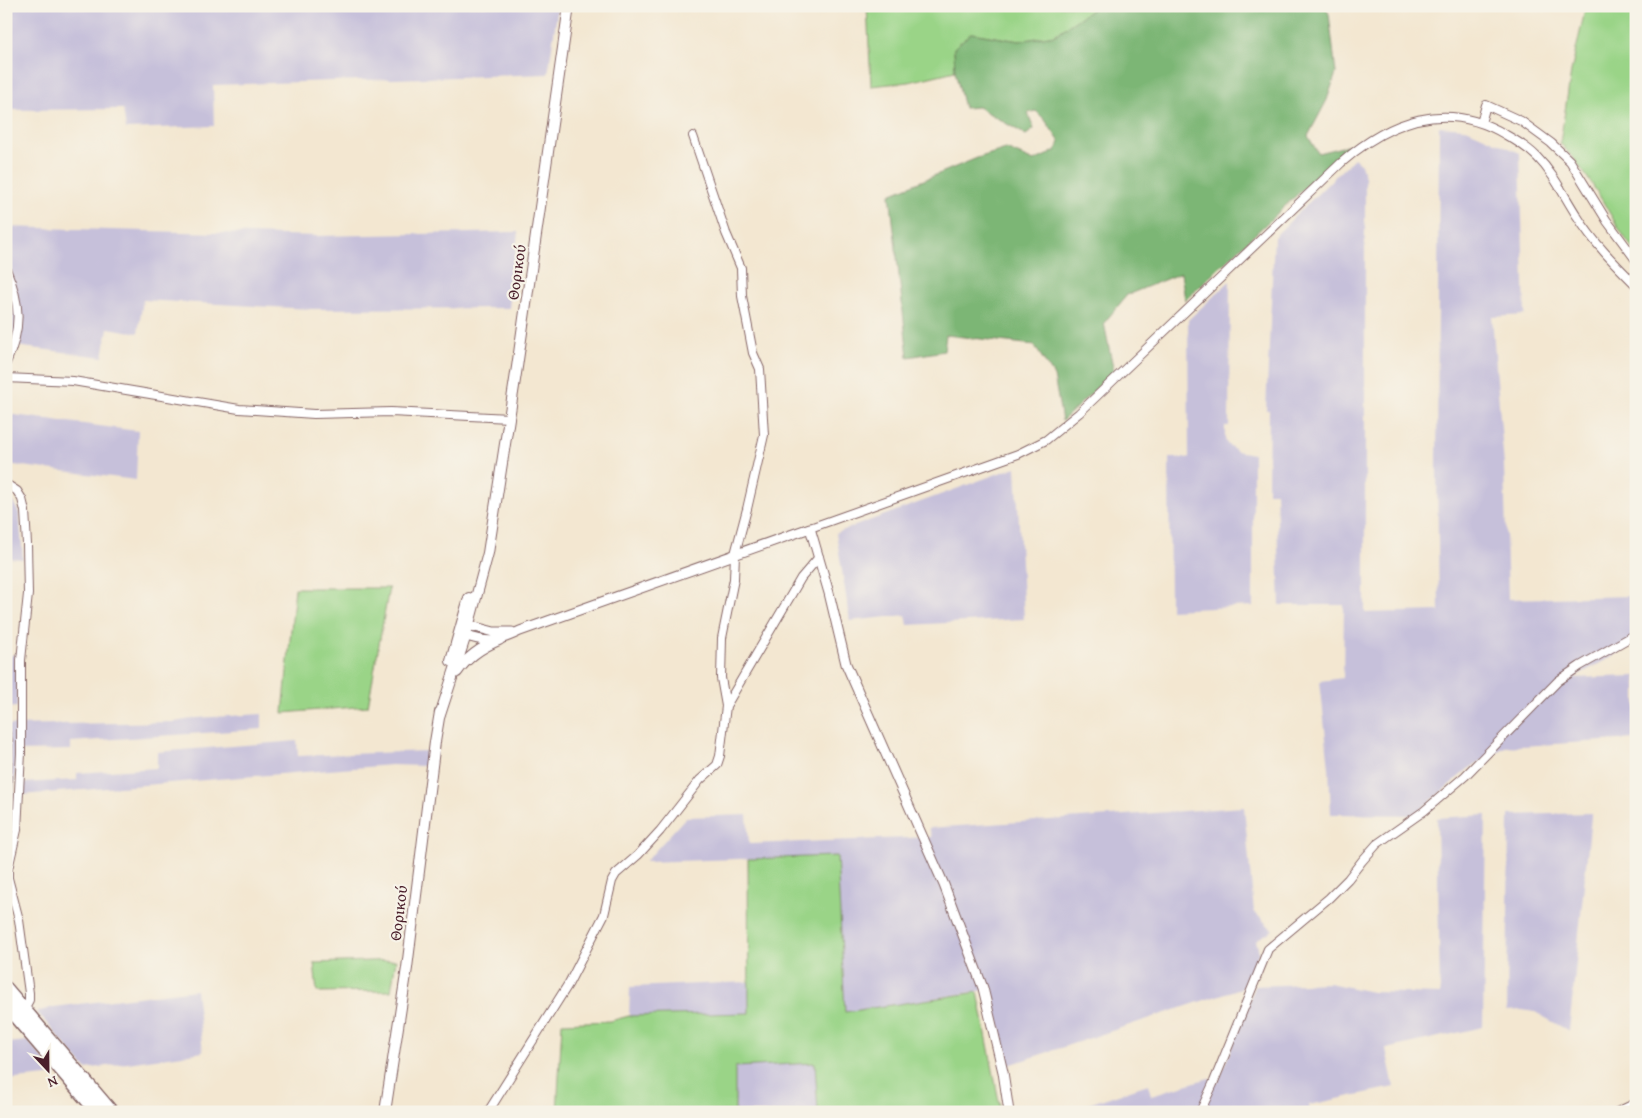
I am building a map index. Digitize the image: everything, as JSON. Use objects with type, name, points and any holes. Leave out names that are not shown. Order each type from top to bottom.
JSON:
[{"type":"highway","points":[[6,988],[112,1112]]},
{"type":"highway","points":[[6,1006],[96,1112]]},
{"type":"main road","name":"Θορικού","points":[[385,1112],[407,968],[434,751],[447,674],[464,629],[488,553],[569,6]]},
{"type":"main road","name":"Θορικού","points":[[440,718],[464,629]]},
{"type":"main road","points":[[449,688],[459,669],[474,653],[486,645],[499,640]]},
{"type":"street","points":[[1481,123],[1486,105],[1520,121],[1551,143],[1570,162],[1606,221],[1636,260]]},
{"type":"street","points":[[464,629],[485,642],[499,640],[1018,454],[1046,440],[1079,412],[1340,163],[1368,141],[1412,121],[1429,117],[1455,117],[1497,129],[1520,143],[1536,155],[1547,168],[1578,218],[1618,268],[1636,285]]},
{"type":"street","points":[[488,1112],[569,983],[604,915],[612,881],[616,874],[638,855],[660,831],[700,780],[718,765],[720,756],[726,706],[721,678],[722,638],[734,579],[735,554],[764,435],[760,369],[753,353],[742,296],[741,268],[726,233],[693,136]]},
{"type":"street","points":[[6,269],[18,304],[18,318],[15,339],[6,363]]},
{"type":"street","points":[[6,378],[73,381],[239,409],[314,414],[406,412],[509,418]]},
{"type":"street","points":[[6,484],[17,491],[22,500],[25,511],[27,544],[28,594],[21,660],[21,753],[18,823],[8,869],[8,878],[19,920],[28,982],[29,1000],[24,1009]]},
{"type":"street","points":[[810,528],[846,664],[944,886],[979,977],[1003,1072],[1009,1112]]},
{"type":"street","points":[[726,706],[801,578],[819,557]]},
{"type":"street","points":[[464,629],[510,633],[520,631]]},
{"type":"street","points":[[1200,1112],[1268,948],[1329,898],[1348,879],[1377,844],[1424,811],[1465,776],[1558,681],[1636,634]]},
{"type":"street","points":[[6,734],[8,741],[6,796]]},
{"type":"street","points":[[1617,1112],[1636,1103]]},
{"type":"shaded area","points":[[6,6],[558,6],[548,74],[213,85],[214,126],[126,129],[123,109],[8,110],[6,108]]},
{"type":"shaded area","points":[[1439,126],[1464,128],[1520,153],[1525,315],[1492,317],[1504,466],[1508,599],[1632,596],[1633,450],[1636,450],[1636,643],[1573,678],[1636,676],[1636,739],[1505,747],[1468,769],[1414,815],[1331,814],[1329,768],[1320,681],[1343,678],[1344,605],[1280,605],[1276,492],[1268,492],[1269,410],[1266,410],[1274,237],[1354,158],[1361,164],[1365,177],[1365,613],[1439,611],[1437,471]]},
{"type":"shaded area","points":[[6,227],[318,236],[518,232],[509,308],[310,309],[143,300],[138,333],[108,328],[103,357],[7,345],[6,347]]},
{"type":"shaded area","points":[[1230,281],[1229,426],[1225,426],[1225,439],[1227,444],[1237,451],[1253,454],[1253,606],[1170,610],[1169,458],[1189,458],[1188,320]]},
{"type":"shaded area","points":[[6,414],[138,431],[136,480],[6,464]]},
{"type":"shaded area","points":[[1016,467],[1024,619],[908,625],[906,615],[850,621],[836,533]]},
{"type":"shaded area","points":[[6,490],[19,513],[23,559],[6,558]]},
{"type":"shaded area","points":[[6,655],[16,655],[17,707],[6,708]]},
{"type":"shaded area","points":[[262,714],[262,729],[71,742],[71,750],[17,751],[11,830],[6,830],[6,725],[175,722],[197,718]]},
{"type":"shaded area","points":[[297,741],[298,756],[426,751],[424,766],[391,765],[21,795],[22,783],[77,780],[77,773],[157,768],[157,752]]},
{"type":"shaded area","points":[[1244,807],[1254,912],[1273,930],[1256,940],[1259,952],[1244,987],[1009,1065],[991,989],[845,1012],[837,856],[645,862],[686,817],[747,815],[749,844],[932,837],[929,828]]},
{"type":"shaded area","points":[[1591,813],[1569,1031],[1535,1012],[1522,1010],[1507,1011],[1509,815]]},
{"type":"shaded area","points":[[1486,815],[1483,1027],[1386,1049],[1394,1087],[1309,1105],[1310,1112],[1065,1112],[1148,1084],[1151,1095],[1209,1078],[1218,1083],[1255,986],[1329,983],[1372,992],[1440,994],[1437,818]]},
{"type":"shaded area","points":[[749,982],[749,1013],[629,1016],[630,987]]},
{"type":"shaded area","points":[[196,990],[203,1052],[86,1069],[37,1012],[54,1007]]},
{"type":"shaded area","points":[[28,1041],[57,1075],[6,1080],[6,1043]]},
{"type":"shaded area","points":[[815,1063],[818,1112],[735,1112],[735,1067]]},
{"type":"green space","points":[[867,6],[1097,6],[1055,35],[1019,41],[971,33],[954,48],[955,71],[909,82],[871,86]]},
{"type":"green space","points":[[1097,6],[1325,6],[1329,14],[1336,73],[1327,100],[1308,136],[1318,153],[1350,145],[1185,300],[1181,273],[1127,295],[1104,323],[1114,372],[1062,421],[1054,376],[1034,345],[946,335],[944,351],[908,357],[890,194],[977,158],[1006,149],[1034,161],[1055,151],[1060,142],[1045,120],[1036,111],[1028,113],[1034,129],[1026,135],[978,107],[964,108],[955,71],[954,48],[971,33],[1019,41],[1055,35]]},
{"type":"green space","points":[[1586,6],[1636,6],[1636,252],[1587,177],[1560,143],[1571,72]]},
{"type":"green space","points":[[295,588],[389,588],[368,706],[283,713]]},
{"type":"green space","points":[[837,856],[845,1012],[978,992],[1001,1112],[818,1112],[815,1063],[735,1067],[735,1112],[557,1112],[562,1023],[610,1021],[629,1016],[749,1013],[748,859]]},
{"type":"green space","points":[[396,960],[391,991],[317,992],[314,963]]}]
